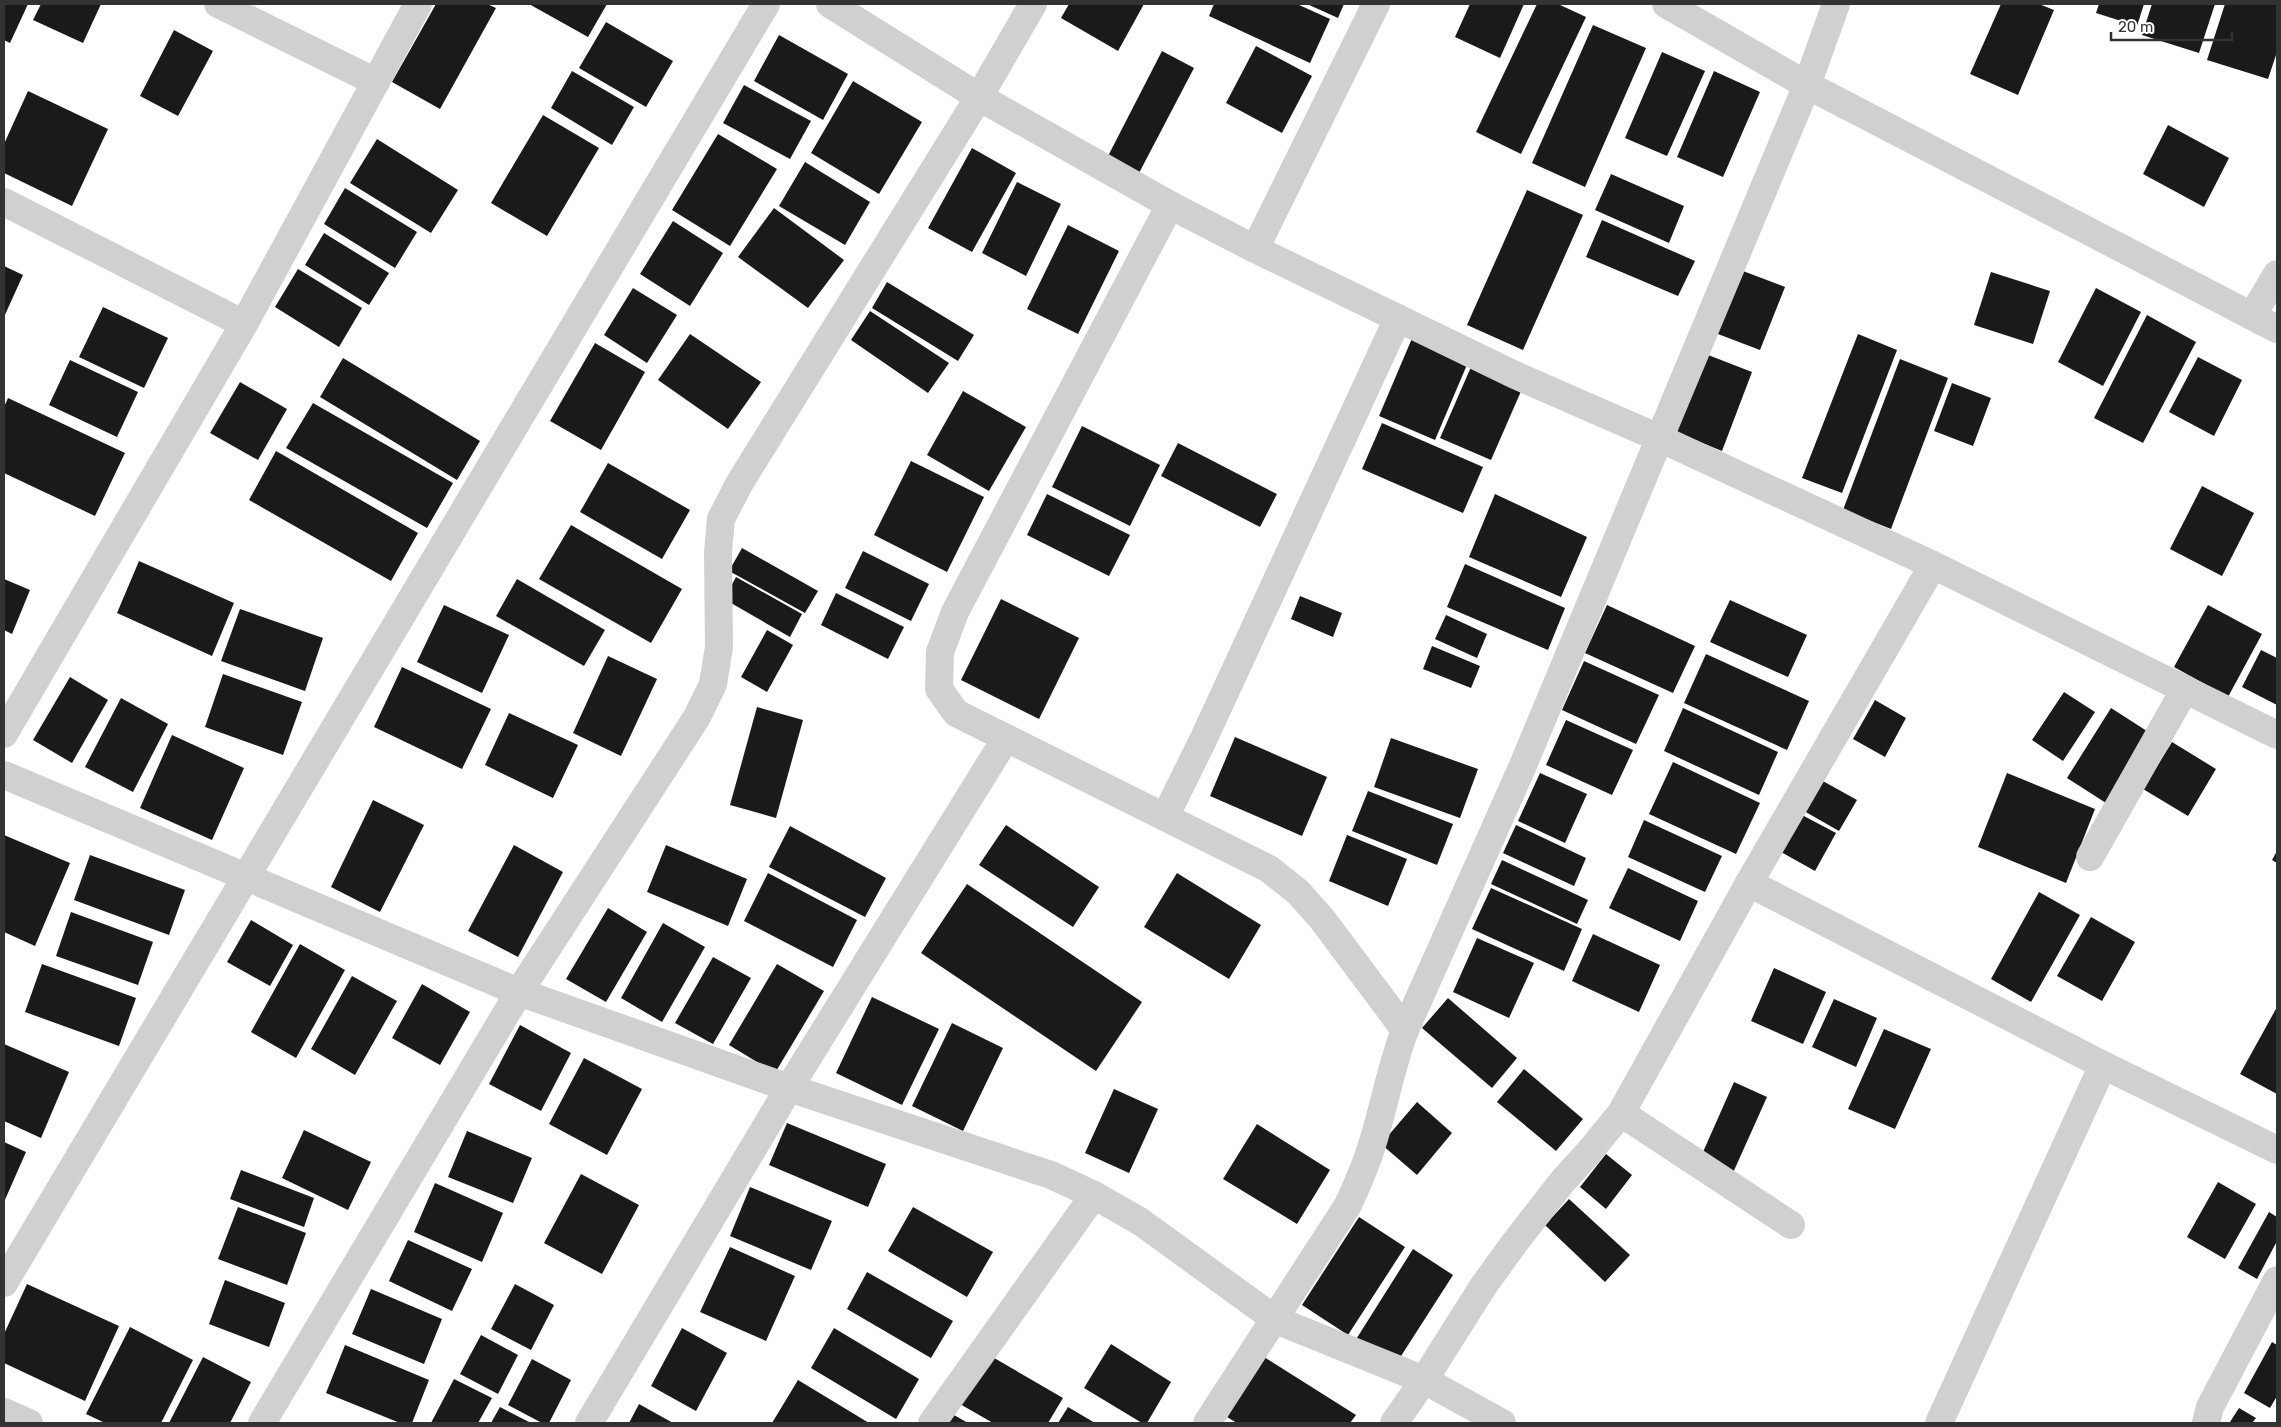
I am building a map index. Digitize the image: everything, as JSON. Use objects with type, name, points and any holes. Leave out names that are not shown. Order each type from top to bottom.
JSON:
[{"type":"street","points":[[218,4],[376,82]]},
{"type":"street","points":[[4,734],[244,324],[418,4]]},
{"type":"street","points":[[4,1283],[245,875],[766,4]]},
{"type":"street","points":[[830,4],[979,97],[1170,205],[1255,249],[1515,374],[1659,438],[1933,565],[2277,735]]},
{"type":"street","points":[[262,1423],[519,992],[697,717],[713,684],[718,647],[718,552],[721,519],[744,476],[979,97],[1034,4]]},
{"type":"street","points":[[1255,249],[1376,4]]},
{"type":"street","points":[[1666,4],[1807,85],[2277,330]]},
{"type":"street","points":[[1207,1423],[1276,1320],[1348,1205],[1362,1176],[1372,1148],[1393,1060],[1405,1030],[1521,770],[1807,85],[1836,4]]},
{"type":"street","points":[[4,202],[244,324]]},
{"type":"street","points":[[1170,205],[956,612],[940,652],[939,689],[956,713],[1269,869],[1298,892],[1322,919],[1405,1030]]},
{"type":"street","points":[[2252,316],[2277,274]]},
{"type":"street","points":[[1165,817],[1207,731],[1398,318]]},
{"type":"street","points":[[1394,1423],[1424,1380],[1484,1284],[1562,1182],[1621,1113],[1749,883],[1933,565]]},
{"type":"street","points":[[2090,857],[2185,689]]},
{"type":"street","points":[[589,1423],[789,1088],[1006,738]]},
{"type":"street","points":[[4,775],[519,992],[789,1088],[1051,1175],[1094,1195],[1141,1222],[1276,1320],[1424,1380],[1502,1423]]},
{"type":"street","points":[[1749,883],[2102,1064],[2277,1150]]},
{"type":"street","points":[[1939,1423],[2102,1064]]},
{"type":"street","points":[[1621,1113],[1790,1225]]},
{"type":"street","points":[[932,1423],[1094,1195]]},
{"type":"street","points":[[2206,1423],[2210,1408],[2277,1280]]},
{"type":"street","points":[[4,1412],[29,1423]]},
{"type":"building","points":[[4,4],[28,4],[10,43],[4,40]]},
{"type":"building","points":[[41,4],[101,4],[83,43],[33,20]]},
{"type":"building","points":[[436,4],[487,4],[496,8],[440,109],[392,82]]},
{"type":"building","points":[[529,4],[607,4],[588,37]]},
{"type":"building","points":[[1069,4],[1144,4],[1118,51],[1061,18]]},
{"type":"building","points":[[1214,4],[1297,4],[1330,19],[1310,63],[1209,16]]},
{"type":"building","points":[[1307,4],[1344,4],[1338,18]]},
{"type":"building","points":[[1470,4],[1524,4],[1500,58],[1455,37]]},
{"type":"building","points":[[1537,4],[1558,4],[1586,17],[1521,154],[1476,132]]},
{"type":"building","points":[[2001,4],[2039,4],[2054,10],[2018,95],[1970,74]]},
{"type":"building","points":[[2099,4],[2144,4],[2137,26],[2096,13]]},
{"type":"building","points":[[2152,4],[2215,4],[2199,53],[2142,35]]},
{"type":"building","points":[[2225,4],[2277,4],[2277,52],[2268,79],[2207,60]]},
{"type":"building","points":[[606,22],[673,61],[646,107],[579,68]]},
{"type":"building","points":[[1593,25],[1646,48],[1585,187],[1532,163]]},
{"type":"building","points":[[174,30],[213,51],[178,116],[140,96]]},
{"type":"building","points":[[779,35],[848,74],[823,120],[754,81]]},
{"type":"building","points":[[1256,46],[1312,76],[1282,133],[1226,103]]},
{"type":"building","points":[[1162,51],[1194,68],[1138,175],[1107,158]]},
{"type":"building","points":[[1662,52],[1705,71],[1667,156],[1625,138]]},
{"type":"building","points":[[572,71],[634,107],[612,145],[551,108]]},
{"type":"building","points":[[1714,71],[1760,92],[1723,177],[1677,157]]},
{"type":"building","points":[[853,81],[922,122],[879,194],[811,153]]},
{"type":"building","points":[[744,85],[811,121],[790,159],[723,123]]},
{"type":"building","points":[[28,91],[108,129],[72,206],[4,173],[4,144]]},
{"type":"building","points":[[543,115],[599,148],[547,236],[491,203]]},
{"type":"building","points":[[2168,125],[2229,158],[2204,207],[2143,174]]},
{"type":"building","points":[[718,134],[777,169],[730,246],[672,210]]},
{"type":"building","points":[[377,139],[458,190],[431,233],[350,183]]},
{"type":"building","points":[[972,148],[1016,173],[972,252],[928,228]]},
{"type":"building","points":[[805,162],[870,202],[845,245],[779,206]]},
{"type":"building","points":[[1611,174],[1684,206],[1669,243],[1595,210]]},
{"type":"building","points":[[1017,182],[1061,204],[1026,276],[982,253]]},
{"type":"building","points":[[345,188],[417,232],[395,268],[324,224]]},
{"type":"building","points":[[1527,190],[1583,215],[1523,350],[1467,325]]},
{"type":"building","points":[[774,208],[844,260],[808,308],[738,257]]},
{"type":"building","points":[[1602,220],[1695,261],[1678,296],[1586,257]]},
{"type":"building","points":[[673,221],[723,253],[690,306],[640,274]]},
{"type":"building","points":[[1068,225],[1119,251],[1078,334],[1027,309]]},
{"type":"building","points":[[324,233],[389,273],[369,305],[305,265]]},
{"type":"building","points":[[4,266],[23,275],[4,317]]},
{"type":"building","points":[[1735,268],[1785,287],[1760,350],[1710,331]]},
{"type":"building","points":[[298,269],[362,308],[339,347],[275,307]]},
{"type":"building","points":[[1991,272],[2050,291],[2033,344],[1974,325]]},
{"type":"building","points":[[887,282],[974,335],[958,361],[872,308]]},
{"type":"building","points":[[633,288],[677,315],[647,363],[604,335]]},
{"type":"building","points":[[2096,288],[2141,312],[2103,386],[2058,362]]},
{"type":"building","points":[[103,307],[168,338],[144,388],[79,357]]},
{"type":"building","points":[[870,311],[949,363],[928,393],[851,340]]},
{"type":"building","points":[[2147,315],[2196,342],[2143,443],[2094,418]]},
{"type":"building","points":[[690,334],[761,382],[728,429],[658,380]]},
{"type":"building","points":[[1858,334],[1897,350],[1842,493],[1802,478]]},
{"type":"building","points":[[1413,336],[1469,360],[1435,440],[1379,416]]},
{"type":"building","points":[[595,343],[645,372],[601,450],[550,421]]},
{"type":"building","points":[[1703,353],[1752,372],[1722,451],[1673,431]]},
{"type":"building","points":[[2198,357],[2242,380],[2214,436],[2169,412]]},
{"type":"building","points":[[343,358],[480,441],[457,480],[320,397]]},
{"type":"building","points":[[1900,359],[1948,378],[1891,529],[1843,510]]},
{"type":"building","points":[[70,360],[138,392],[117,437],[49,405]]},
{"type":"building","points":[[1471,367],[1522,389],[1491,460],[1440,438]]},
{"type":"building","points":[[240,382],[287,409],[258,460],[210,433]]},
{"type":"building","points":[[1952,383],[1991,398],[1973,446],[1934,431]]},
{"type":"building","points":[[963,391],[1026,427],[989,491],[927,455]]},
{"type":"building","points":[[8,398],[125,453],[95,516],[4,473],[4,407]]},
{"type":"building","points":[[313,403],[453,483],[427,528],[286,448]]},
{"type":"building","points":[[1382,423],[1483,467],[1463,513],[1362,469]]},
{"type":"building","points":[[1082,426],[1160,465],[1130,526],[1052,487]]},
{"type":"building","points":[[1178,443],[1277,494],[1260,527],[1161,476]]},
{"type":"building","points":[[276,451],[418,533],[391,581],[249,500]]},
{"type":"building","points":[[911,461],[984,497],[947,572],[874,535]]},
{"type":"building","points":[[608,463],[690,510],[662,559],[580,512]]},
{"type":"building","points":[[2202,486],[2254,513],[2222,576],[2170,549]]},
{"type":"building","points":[[1047,494],[1130,535],[1109,576],[1027,535]]},
{"type":"building","points":[[1495,494],[1587,537],[1561,597],[1469,557]]},
{"type":"building","points":[[571,525],[682,589],[651,643],[539,579]]},
{"type":"building","points":[[742,548],[818,591],[805,613],[729,571]]},
{"type":"building","points":[[863,551],[929,584],[911,621],[845,588]]},
{"type":"building","points":[[139,561],[234,603],[212,656],[117,613]]},
{"type":"building","points":[[1465,564],[1565,608],[1548,650],[1447,607]]},
{"type":"building","points":[[736,577],[802,614],[790,637],[724,599]]},
{"type":"building","points":[[4,579],[30,590],[12,634],[4,630]]},
{"type":"building","points":[[517,579],[605,630],[584,666],[496,616]]},
{"type":"building","points":[[836,593],[904,627],[888,659],[821,625]]},
{"type":"building","points":[[1300,596],[1342,613],[1333,637],[1291,619]]},
{"type":"building","points":[[1001,599],[1079,638],[1039,719],[961,680]]},
{"type":"building","points":[[1730,600],[1807,635],[1788,677],[1710,642]]},
{"type":"building","points":[[444,605],[509,635],[482,693],[417,662]]},
{"type":"building","points":[[1607,605],[1695,646],[1673,693],[1585,653]]},
{"type":"building","points":[[2208,605],[2262,634],[2228,697],[2174,667]]},
{"type":"building","points":[[240,609],[323,638],[305,691],[221,661]]},
{"type":"building","points":[[1446,615],[1487,634],[1477,658],[1435,639]]},
{"type":"building","points":[[767,630],[793,645],[767,692],[741,677]]},
{"type":"building","points":[[1432,646],[1480,666],[1471,688],[1423,669]]},
{"type":"building","points":[[2261,650],[2277,658],[2277,705],[2242,687]]},
{"type":"building","points":[[1706,654],[1809,701],[1787,750],[1684,703]]},
{"type":"building","points":[[608,656],[657,679],[621,756],[573,733]]},
{"type":"building","points":[[1584,661],[1659,695],[1636,744],[1562,710]]},
{"type":"building","points":[[402,667],[491,709],[462,769],[374,727]]},
{"type":"building","points":[[223,674],[302,702],[283,755],[205,727]]},
{"type":"building","points":[[70,677],[108,700],[72,763],[33,740]]},
{"type":"building","points":[[2064,692],[2095,712],[2063,761],[2032,740]]},
{"type":"building","points":[[121,698],[168,724],[133,792],[85,767]]},
{"type":"building","points":[[1875,700],[1906,718],[1885,757],[1853,739]]},
{"type":"building","points":[[757,707],[803,720],[776,818],[730,805]]},
{"type":"building","points":[[1683,708],[1778,752],[1759,795],[1664,751]]},
{"type":"building","points":[[2111,708],[2150,733],[2106,803],[2067,778]]},
{"type":"building","points":[[509,713],[578,745],[553,798],[485,765]]},
{"type":"building","points":[[1566,720],[1633,750],[1612,795],[1546,765]]},
{"type":"building","points":[[172,735],[244,768],[212,840],[140,808]]},
{"type":"building","points":[[1235,737],[1327,777],[1302,836],[1210,796]]},
{"type":"building","points":[[1391,738],[1478,769],[1460,818],[1374,787]]},
{"type":"building","points":[[2172,742],[2216,769],[2188,816],[2143,789]]},
{"type":"building","points":[[1673,762],[1760,803],[1736,854],[1649,814]]},
{"type":"building","points":[[1540,773],[1587,794],[1565,843],[1518,821]]},
{"type":"building","points":[[2007,773],[2095,809],[2066,883],[1978,847]]},
{"type":"building","points":[[1821,780],[1857,800],[1839,831],[1804,811]]},
{"type":"building","points":[[1368,791],[1453,824],[1437,865],[1352,831]]},
{"type":"building","points":[[373,800],[424,825],[380,912],[331,887]]},
{"type":"building","points":[[1802,815],[1836,833],[1815,871],[1781,852]]},
{"type":"building","points":[[1644,820],[1722,856],[1705,892],[1628,857]]},
{"type":"building","points":[[1006,825],[1099,887],[1073,927],[979,865]]},
{"type":"building","points":[[1516,825],[1586,858],[1574,886],[1503,853]]},
{"type":"building","points":[[790,826],[886,878],[865,917],[769,867]]},
{"type":"building","points":[[4,835],[70,863],[35,946],[4,932]]},
{"type":"building","points":[[1347,835],[1407,859],[1388,906],[1329,881]]},
{"type":"building","points":[[514,845],[563,872],[518,957],[468,931]]},
{"type":"building","points":[[666,845],[747,879],[728,926],[647,892]]},
{"type":"building","points":[[2277,851],[2277,863],[2272,860]]},
{"type":"building","points":[[90,855],[185,890],[169,935],[74,900]]},
{"type":"building","points":[[1502,860],[1588,900],[1577,924],[1491,884]]},
{"type":"building","points":[[1628,868],[1698,901],[1680,941],[1609,908]]},
{"type":"building","points":[[768,873],[857,920],[833,967],[744,921]]},
{"type":"building","points":[[1177,873],[1261,925],[1229,979],[1144,927]]},
{"type":"building","points":[[967,884],[1142,1002],[1096,1071],[921,953]]},
{"type":"building","points":[[1491,888],[1582,929],[1564,971],[1472,929]]},
{"type":"building","points":[[2039,892],[2080,915],[2031,1002],[1991,979]]},
{"type":"building","points":[[608,908],[647,932],[606,1002],[566,979]]},
{"type":"building","points":[[71,912],[153,942],[138,985],[56,956]]},
{"type":"building","points":[[2091,917],[2135,942],[2102,1001],[2057,976]]},
{"type":"building","points":[[251,920],[293,945],[270,986],[227,962]]},
{"type":"building","points":[[663,923],[705,947],[662,1022],[621,998]]},
{"type":"building","points":[[1593,934],[1660,965],[1639,1012],[1572,981]]},
{"type":"building","points":[[1477,938],[1534,963],[1509,1018],[1453,992]]},
{"type":"building","points":[[300,944],[345,970],[296,1058],[251,1032]]},
{"type":"building","points":[[713,957],[751,978],[713,1044],[675,1023]]},
{"type":"building","points":[[42,964],[136,998],[119,1046],[25,1012]]},
{"type":"building","points":[[777,964],[824,991],[775,1073],[729,1045]]},
{"type":"building","points":[[1774,968],[1826,992],[1803,1044],[1751,1021]]},
{"type":"building","points":[[352,976],[397,1001],[355,1075],[311,1049]]},
{"type":"building","points":[[422,984],[470,1012],[440,1065],[392,1038]]},
{"type":"building","points":[[872,997],[939,1029],[902,1105],[836,1073]]},
{"type":"building","points":[[1448,998],[1517,1058],[1492,1088],[1422,1028]]},
{"type":"building","points":[[1834,999],[1877,1018],[1856,1067],[1812,1047]]},
{"type":"building","points":[[2277,1007],[2277,1094],[2240,1074]]},
{"type":"building","points":[[952,1023],[1003,1048],[963,1131],[912,1106]]},
{"type":"building","points":[[520,1025],[571,1053],[541,1111],[489,1084]]},
{"type":"building","points":[[1884,1029],[1931,1049],[1895,1129],[1848,1109]]},
{"type":"building","points":[[4,1044],[69,1072],[41,1138],[4,1121]]},
{"type":"building","points":[[584,1058],[642,1089],[607,1155],[549,1124]]},
{"type":"building","points":[[1524,1069],[1583,1119],[1556,1151],[1497,1102]]},
{"type":"building","points":[[1734,1082],[1767,1097],[1732,1175],[1699,1161]]},
{"type":"building","points":[[1114,1089],[1158,1109],[1129,1173],[1085,1153]]},
{"type":"building","points":[[1417,1102],[1452,1133],[1417,1175],[1381,1144]]},
{"type":"building","points":[[787,1123],[886,1164],[868,1207],[769,1165]]},
{"type":"building","points":[[1257,1124],[1330,1170],[1297,1224],[1223,1179]]},
{"type":"building","points":[[304,1130],[371,1162],[348,1210],[282,1178]]},
{"type":"building","points":[[467,1131],[532,1158],[513,1203],[448,1177]]},
{"type":"building","points":[[4,1142],[26,1152],[4,1202]]},
{"type":"building","points":[[1606,1154],[1632,1175],[1606,1209],[1580,1187]]},
{"type":"building","points":[[241,1170],[314,1198],[304,1227],[230,1199]]},
{"type":"building","points":[[581,1174],[639,1205],[602,1274],[544,1243]]},
{"type":"building","points":[[2218,1182],[2256,1204],[2225,1259],[2187,1237]]},
{"type":"building","points":[[435,1183],[503,1213],[482,1262],[414,1232]]},
{"type":"building","points":[[750,1187],[832,1221],[811,1270],[730,1236]]},
{"type":"building","points":[[1569,1199],[1630,1255],[1605,1282],[1545,1225]]},
{"type":"building","points":[[238,1207],[306,1233],[287,1285],[218,1259]]},
{"type":"building","points":[[913,1207],[993,1252],[967,1297],[888,1251]]},
{"type":"building","points":[[2269,1212],[2277,1217],[2277,1241],[2257,1279],[2238,1268]]},
{"type":"building","points":[[1359,1217],[1405,1247],[1348,1335],[1302,1305]]},
{"type":"building","points":[[408,1240],[472,1269],[452,1311],[389,1281]]},
{"type":"building","points":[[730,1247],[795,1276],[766,1341],[700,1312]]},
{"type":"building","points":[[1413,1249],[1453,1275],[1394,1367],[1355,1341]]},
{"type":"building","points":[[867,1272],[953,1321],[931,1358],[847,1309]]},
{"type":"building","points":[[225,1280],[285,1303],[269,1347],[209,1324]]},
{"type":"building","points":[[27,1284],[119,1326],[85,1401],[4,1363],[4,1334]]},
{"type":"building","points":[[515,1284],[554,1305],[531,1350],[491,1329]]},
{"type":"building","points":[[371,1289],[442,1319],[424,1364],[352,1334]]},
{"type":"building","points":[[130,1327],[193,1360],[161,1423],[105,1423],[86,1414]]},
{"type":"building","points":[[682,1328],[727,1353],[696,1411],[651,1386]]},
{"type":"building","points":[[834,1328],[919,1379],[896,1419],[811,1368]]},
{"type":"building","points":[[481,1335],[518,1355],[498,1394],[460,1374]]},
{"type":"building","points":[[2272,1342],[2277,1345],[2277,1396],[2270,1408],[2244,1393]]},
{"type":"building","points":[[1111,1344],[1171,1382],[1147,1423],[1142,1423],[1084,1388]]},
{"type":"building","points":[[345,1345],[429,1380],[412,1423],[400,1423],[326,1393]]},
{"type":"building","points":[[989,1355],[1063,1398],[1048,1423],[993,1423],[960,1404]]},
{"type":"building","points":[[203,1357],[251,1382],[230,1423],[169,1423]]},
{"type":"building","points":[[1264,1357],[1356,1415],[1350,1423],[1237,1423],[1227,1417]]},
{"type":"building","points":[[532,1359],[571,1380],[549,1423],[542,1423],[508,1405]]},
{"type":"building","points":[[454,1379],[492,1398],[478,1423],[431,1423]]},
{"type":"building","points":[[798,1380],[869,1423],[772,1423]]},
{"type":"building","points":[[639,1404],[673,1423],[629,1423]]},
{"type":"building","points":[[500,1407],[531,1423],[491,1423]]},
{"type":"building","points":[[1068,1407],[1095,1423],[1058,1423]]},
{"type":"building","points":[[2239,1408],[2256,1418],[2252,1423],[2230,1422]]},
{"type":"building","points":[[954,1415],[968,1423],[949,1423]]}]
